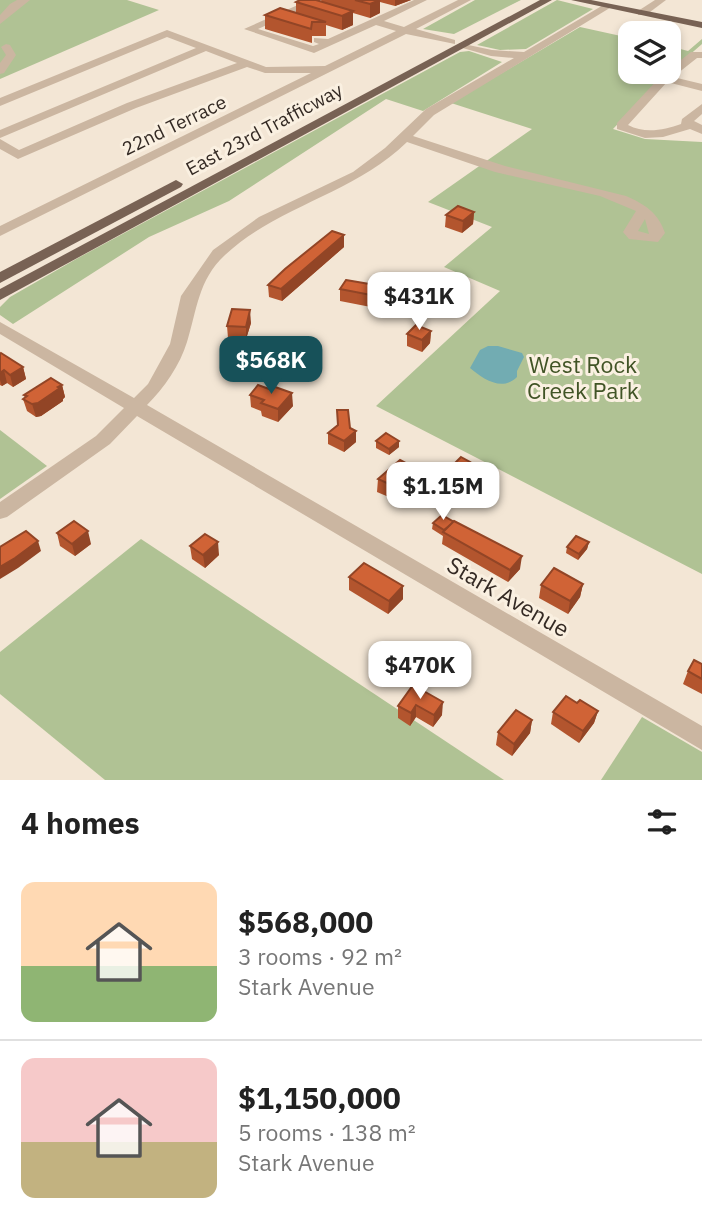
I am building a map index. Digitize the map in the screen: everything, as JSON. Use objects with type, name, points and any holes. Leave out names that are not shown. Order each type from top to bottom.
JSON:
[{"type":"main road","name":"East 23rd Trafficway","points":[[0,295],[530,0]]},
{"type":"main road","name":"East 23rd Trafficway","points":[[0,278],[32,259],[457,43],[547,0]]},
{"type":"main road","points":[[576,0],[614,5],[702,25]]},
{"type":"street","points":[[0,21],[6,12],[25,0]]},
{"type":"street","points":[[389,0],[410,6]]},
{"type":"street","points":[[335,4],[314,5],[293,15],[280,16],[249,29],[314,50],[375,17],[395,12],[422,0]]},
{"type":"street","name":"22nd Terrace","points":[[0,232],[466,0]]},
{"type":"street","points":[[642,13],[661,0]]},
{"type":"street","points":[[0,512],[103,440],[137,408],[169,364],[178,344],[189,296],[218,253],[264,220],[358,175],[390,151],[430,112],[614,5]]},
{"type":"street","points":[[375,17],[408,31],[517,59]]},
{"type":"street","points":[[265,23],[329,43]]},
{"type":"street","points":[[319,28],[345,31]]},
{"type":"street","points":[[0,102],[167,33],[265,70],[312,67],[330,69]]},
{"type":"street","points":[[0,71],[11,55],[2,47]]},
{"type":"street","points":[[0,134],[206,47]]},
{"type":"street","points":[[681,65],[695,54],[702,55]]},
{"type":"street","points":[[0,143],[18,155],[181,84],[248,63]]},
{"type":"street","points":[[681,82],[702,88]]},
{"type":"street","points":[[660,84],[621,127],[628,132],[652,134],[671,133],[688,125],[702,130]]},
{"type":"street","points":[[688,125],[686,122],[702,108]]},
{"type":"street","points":[[403,137],[440,146],[499,169],[623,201],[643,211]]},
{"type":"street","name":"Stark Avenue","points":[[0,327],[702,739]]},
{"type":"green space","points":[[0,0],[127,0],[159,10],[0,79]]},
{"type":"green space","points":[[475,0],[521,0],[454,34],[423,29]]},
{"type":"green space","points":[[557,0],[593,9],[526,49],[500,50],[477,45]]},
{"type":"green space","name":"West Rock Creek Park","points":[[580,27],[618,35],[618,84],[656,84],[613,129],[645,139],[702,142],[702,574],[376,406],[500,291],[444,267],[492,227],[428,202],[532,129],[451,103]]},
{"type":"green space","name":"West Rock Creek Park","points":[[702,39],[702,44],[681,62],[681,49],[688,51]]},
{"type":"green space","points":[[469,51],[502,62],[423,111],[386,99],[229,201],[149,237],[13,324],[0,315],[0,307],[10,297],[78,258],[460,52]]},
{"type":"green space","points":[[0,430],[47,466],[0,499]]},
{"type":"green space","points":[[141,539],[504,780],[105,780],[0,694],[0,652]]},
{"type":"green space","points":[[642,717],[702,752],[702,780],[601,780]]},
{"type":"water","points":[[488,346],[522,353],[524,357],[517,377],[499,384],[487,380],[470,368],[480,350]]},
{"type":"building","points":[[316,0],[353,11],[342,16],[296,2]]},
{"type":"building","points":[[355,0],[380,0],[370,4]]},
{"type":"building","points":[[280,8],[326,22],[312,22],[311,29],[265,15]]},
{"type":"building","points":[[458,206],[474,212],[463,221],[446,215]]},
{"type":"building","points":[[332,231],[344,235],[281,289],[268,285],[285,269]]},
{"type":"building","points":[[346,280],[387,287],[381,297],[340,289]]},
{"type":"building","points":[[232,309],[250,310],[246,327],[227,326]]},
{"type":"building","points":[[416,325],[431,331],[422,340],[407,334]]},
{"type":"building","points":[[1,353],[23,367],[10,375],[4,370],[0,373]]},
{"type":"building","points":[[51,378],[62,385],[58,387],[60,388],[38,403],[32,404],[23,399],[27,396],[24,395]]},
{"type":"building","points":[[258,385],[292,393],[278,409],[261,403],[264,400],[250,395]]},
{"type":"building","points":[[337,410],[348,410],[350,428],[356,431],[344,441],[328,433],[338,425]]},
{"type":"building","points":[[386,433],[399,441],[389,449],[376,441]]},
{"type":"building","points":[[461,457],[470,462],[458,474],[449,469]]},
{"type":"building","points":[[400,460],[413,467],[404,476],[420,485],[411,494],[378,479]]},
{"type":"building","points":[[442,515],[454,522],[444,530],[433,523]]},
{"type":"building","points":[[74,521],[88,531],[72,544],[57,533]]},
{"type":"building","points":[[454,521],[522,556],[510,570],[443,532]]},
{"type":"building","points":[[26,531],[38,541],[0,567],[0,547]]},
{"type":"building","points":[[205,534],[218,542],[203,555],[190,546]]},
{"type":"building","points":[[576,536],[589,542],[579,554],[567,547]]},
{"type":"building","points":[[364,563],[403,586],[389,601],[349,577]]},
{"type":"building","points":[[554,568],[583,584],[570,601],[541,585]]},
{"type":"building","points":[[694,660],[702,664],[702,679],[688,671]]},
{"type":"building","points":[[413,685],[443,702],[434,715],[416,705],[411,713],[398,706]]},
{"type":"building","points":[[566,696],[577,703],[580,700],[598,711],[583,731],[553,712]]},
{"type":"building","points":[[516,710],[532,720],[514,744],[498,732]]}]
